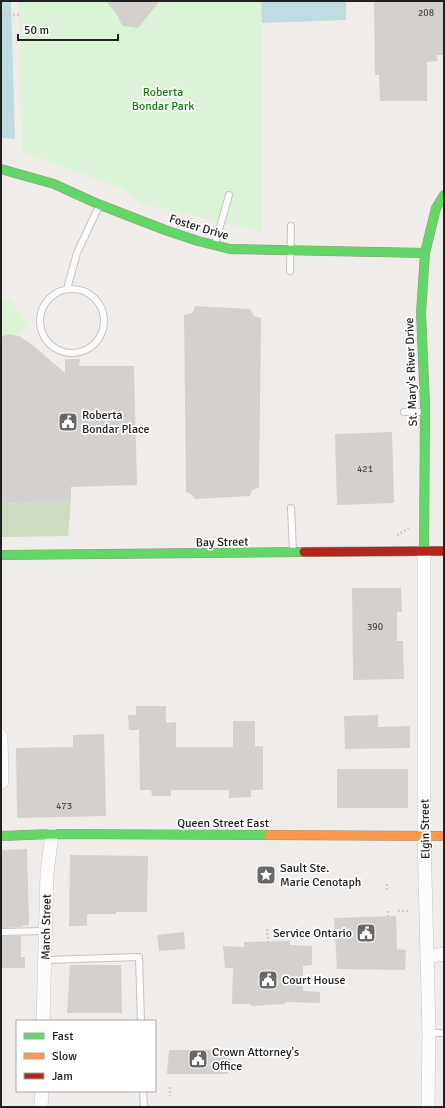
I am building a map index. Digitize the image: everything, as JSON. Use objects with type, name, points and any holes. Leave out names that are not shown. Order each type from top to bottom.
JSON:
[{"type":"main road","name":"Foster Drive","points":[[1,169],[21,174],[70,191],[142,222],[215,245],[230,248],[291,251],[425,253]]},
{"type":"main road","name":"St. Mary's River Drive","points":[[424,551],[425,412],[421,313],[425,253],[436,208],[444,195]]},
{"type":"main road","name":"Bay Street","points":[[1,555],[444,551]]},
{"type":"main road","name":"Queen Street East","points":[[1,836],[52,834],[444,836]]},
{"type":"street","name":"Elgin Street","points":[[424,551],[424,836],[429,1033],[428,1107]]},
{"type":"street","points":[[1,736],[2,782]]},
{"type":"street","name":"March Street","points":[[43,1020],[47,873],[52,834]]},
{"type":"street","points":[[427,957],[444,954]]},
{"type":"street","points":[[41,1107],[42,1092]]},
{"type":"lane","points":[[215,245],[229,195]]},
{"type":"lane","points":[[67,289],[77,253],[100,205]]},
{"type":"lane","points":[[290,271],[291,226]]},
{"type":"lane","points":[[67,289],[78,289],[88,292],[96,299],[102,308],[104,319],[103,330],[98,340],[90,347],[80,352],[70,353],[59,350],[50,344],[44,336],[40,325],[40,314],[44,304],[50,297],[67,289]]},
{"type":"lane","points":[[404,412],[425,412]]},
{"type":"lane","points":[[291,508],[293,552]]},
{"type":"lane","points":[[1,932],[46,931]]},
{"type":"lane","points":[[45,960],[139,957],[141,1020]]},
{"type":"lane","points":[[429,1033],[444,1033]]},
{"type":"lane","points":[[143,1092],[144,1107]]},
{"type":"path","points":[[1,15],[21,15]]},
{"type":"path","points":[[397,535],[409,528]]},
{"type":"path","points":[[387,884],[387,892]]},
{"type":"path","points":[[388,911],[388,917]]},
{"type":"path","points":[[398,911],[410,911]]},
{"type":"path","points":[[267,929],[268,942]]},
{"type":"path","points":[[227,1070],[230,1069],[229,1051]]},
{"type":"path","points":[[170,1087],[170,1096]]},
{"type":"green space","name":"Roberta Bondar Park","points":[[18,1],[261,1],[262,231],[142,204],[122,188],[22,152]]},
{"type":"green space","points":[[10,300],[29,325],[13,335],[8,334],[1,337],[1,301]]},
{"type":"green space","points":[[71,500],[68,536],[1,537],[1,504]]},
{"type":"water","points":[[1,1],[11,1],[15,139],[1,138]]},
{"type":"water","points":[[261,1],[346,1],[346,20],[262,23]]},
{"type":"building","points":[[106,1],[160,1],[138,28],[122,26],[118,16]]},
{"type":"building","points":[[374,1],[444,1],[444,55],[436,55],[438,61],[427,62],[427,101],[380,101],[379,75],[375,75]]},
{"type":"building","points":[[195,306],[250,309],[254,316],[261,318],[259,487],[252,490],[250,496],[195,499],[192,495],[186,492],[184,315],[192,313]]},
{"type":"building","name":"Roberta Bondar Place","points":[[8,334],[19,336],[31,344],[65,373],[65,359],[80,359],[79,366],[134,366],[137,485],[71,487],[71,500],[1,504],[1,337]]},
{"type":"building","points":[[392,432],[394,503],[337,505],[335,434]]},
{"type":"building","points":[[352,588],[401,588],[402,612],[397,612],[397,641],[403,641],[404,679],[353,680]]},
{"type":"building","points":[[136,706],[166,706],[166,723],[176,722],[176,747],[233,747],[233,721],[255,721],[255,746],[263,746],[263,790],[251,790],[251,797],[229,798],[229,790],[171,790],[171,796],[152,796],[151,790],[140,790],[139,730],[129,730],[128,715],[136,715]]},
{"type":"building","points":[[378,715],[378,727],[410,726],[410,748],[345,749],[344,716]]},
{"type":"building","points":[[104,734],[106,816],[17,818],[16,748],[73,747],[73,735]]},
{"type":"building","points":[[337,769],[408,769],[408,808],[337,808]]},
{"type":"building","points":[[27,849],[29,925],[1,928],[1,850]]},
{"type":"building","points":[[70,855],[148,856],[147,912],[87,914],[87,926],[69,926]]},
{"type":"building","name":"Service Ontario","points":[[396,916],[397,949],[406,950],[405,970],[337,969],[334,918]]},
{"type":"building","points":[[184,932],[185,949],[159,951],[157,935]]},
{"type":"building","points":[[1,936],[21,936],[21,957],[25,957],[25,968],[1,968]]},
{"type":"building","name":"Court House","points":[[290,941],[290,945],[312,946],[312,965],[303,966],[303,991],[320,992],[320,1003],[286,1002],[284,1004],[252,1006],[249,1004],[232,1004],[233,968],[225,968],[223,946],[244,947],[244,942]]},
{"type":"building","points":[[70,965],[121,965],[122,1013],[67,1013]]},
{"type":"building","name":"Crown Attorney's Office","points":[[169,1050],[226,1050],[228,1074],[167,1074]]},
{"type":"traffic: fast","points":[[1,169],[54,184],[98,204],[165,230],[198,241],[230,249],[425,253]]},
{"type":"traffic: fast","points":[[424,551],[425,405],[421,313],[425,253],[436,208],[444,195]]},
{"type":"traffic: fast","points":[[1,555],[304,552]]},
{"type":"traffic: fast","points":[[1,836],[52,834],[269,835]]},
{"type":"traffic: slow","points":[[269,835],[444,836]]},
{"type":"traffic: jam","points":[[304,552],[444,551]]},
{"type":"place","name":"Roberta Bondar Place","points":[[68,422]]},
{"type":"place","name":"Sault Ste. Marie Cenotaph","points":[[266,875]]},
{"type":"place","name":"Service Ontario","points":[[366,933]]},
{"type":"place","name":"Court House","points":[[268,980]]},
{"type":"place","name":"Crown Attorney's Office","points":[[198,1059]]}]
